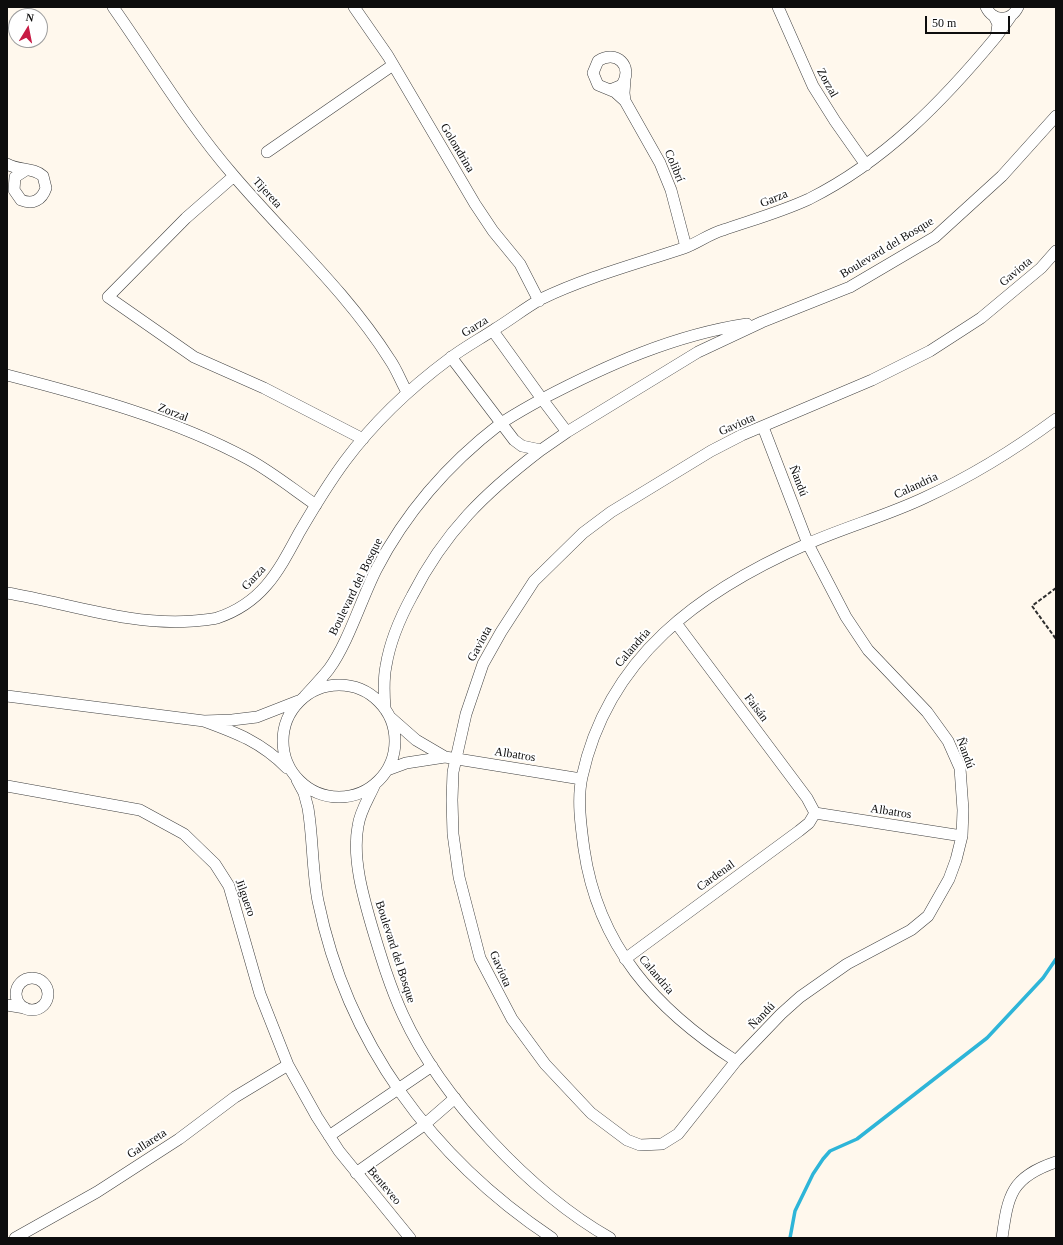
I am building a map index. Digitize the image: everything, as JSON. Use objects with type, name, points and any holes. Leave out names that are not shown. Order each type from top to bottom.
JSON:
[{"type":"street","name":"Tijereta","points":[[113,7],[178,105],[234,176],[318,268],[361,320],[391,361],[407,392]]},
{"type":"street","name":"Golondrina","points":[[354,7],[393,65],[475,204],[493,231],[520,264],[539,300]]},
{"type":"street","name":"Zorzal","points":[[778,7],[816,92],[866,165]]},
{"type":"street","points":[[986,7],[994,16],[998,24],[996,36]]},
{"type":"street","points":[[994,16],[1003,18],[1015,11]]},
{"type":"street","name":"Garza","points":[[7,593],[46,599],[128,618],[180,622],[216,619],[249,603],[274,579],[316,505],[345,461],[363,439],[407,392],[452,357],[539,300],[574,285],[686,247],[721,230],[759,219],[807,200],[849,177],[916,124],[963,76],[1015,11]]},
{"type":"street","points":[[609,56],[616,58],[625,67],[625,100],[620,95],[610,90],[603,89],[594,80],[594,67],[598,61],[609,56]]},
{"type":"street","points":[[268,152],[393,65]]},
{"type":"street","points":[[610,90],[622,85],[625,80]]},
{"type":"street","name":"Colibrí","points":[[625,100],[660,163],[670,190],[686,247]]},
{"type":"street","name":"Boulevard del Bosque","points":[[541,450],[567,432],[698,352],[762,322],[850,287],[935,237],[1002,176],[1056,116]]},
{"type":"street","points":[[7,164],[18,169],[38,172],[43,176],[46,188],[40,199],[28,202],[21,200],[14,190],[7,168]]},
{"type":"street","points":[[13,184],[15,178],[26,170]]},
{"type":"street","points":[[234,176],[186,218],[108,297],[194,358],[264,388],[363,439]]},
{"type":"street","name":"Gaviota","points":[[736,1061],[678,1134],[662,1144],[653,1146],[640,1145],[628,1140],[610,1129],[591,1113],[545,1064],[512,1019],[480,958],[462,895],[455,854],[451,758],[483,664],[501,632],[534,581],[583,533],[611,512],[711,451],[872,380],[930,351],[981,318],[1041,268],[1056,251]]},
{"type":"street","name":"Boulevard del Bosque","points":[[301,699],[330,668],[376,571],[407,519],[442,477],[501,424],[542,399],[614,364],[667,342],[719,328],[762,322]]},
{"type":"street","points":[[493,331],[567,432]]},
{"type":"street","points":[[452,357],[514,440],[522,446],[541,450]]},
{"type":"street","name":"Zorzal","points":[[7,375],[85,396],[186,432],[248,460],[316,505]]},
{"type":"street","name":"Calandria","points":[[736,1061],[710,1044],[674,1015],[654,995],[625,959],[603,920],[589,879],[582,830],[581,779],[595,732],[615,690],[640,657],[657,638],[713,595],[740,578],[808,544],[924,498],[996,460],[1056,420]]},
{"type":"street","name":"Ñandú","points":[[736,1061],[781,1014],[811,989],[847,964],[911,930],[928,916],[949,880],[962,836],[964,810],[960,768],[948,741],[927,712],[868,650],[843,612],[808,544],[763,427]]},
{"type":"street","points":[[204,721],[259,744],[273,754],[312,791],[330,797],[350,796],[359,794],[375,784],[387,770],[391,762],[395,744],[393,726],[387,713],[384,682],[389,650],[406,607],[430,563],[458,524],[510,474],[541,450]]},
{"type":"street","name":"Faisán","points":[[676,623],[815,811]]},
{"type":"street","points":[[7,696],[204,721],[257,717],[301,699],[323,687],[342,685],[366,692],[378,701],[387,713],[416,740],[451,758]]},
{"type":"street","points":[[301,699],[285,722],[282,739],[284,757],[304,793],[308,808],[318,900],[335,962],[354,1012],[367,1038],[398,1090],[424,1125],[477,1179],[533,1225],[552,1238]]},
{"type":"street","points":[[387,770],[406,763],[451,758]]},
{"type":"street","name":"Albatros","points":[[451,758],[581,779]]},
{"type":"street","name":"Boulevard del Bosque","points":[[375,784],[358,826],[357,857],[363,893],[379,952],[403,1016],[432,1066],[455,1098],[515,1165],[544,1192],[568,1211],[610,1238]]},
{"type":"street","name":"Jilguero","points":[[7,786],[140,810],[171,826],[201,850],[215,864],[229,886],[260,994],[288,1065],[339,1151]]},
{"type":"street","name":"Albatros","points":[[815,811],[962,836]]},
{"type":"street","name":"Cardenal","points":[[625,959],[799,831],[809,823],[815,811]]},
{"type":"street","points":[[7,995],[28,978],[37,978],[45,984],[48,993],[48,998],[43,1006],[35,1010],[7,1005]]},
{"type":"street","points":[[20,984],[17,988],[16,997],[21,1006],[25,1008]]},
{"type":"street","name":"Gallareta","points":[[15,1238],[97,1192],[179,1139],[235,1097],[288,1065]]},
{"type":"street","points":[[329,1136],[432,1066]]},
{"type":"street","points":[[356,1173],[424,1125],[455,1098]]},
{"type":"street","name":"Benteveo","points":[[339,1151],[410,1238]]},
{"type":"street","points":[[1002,1238],[1006,1208],[1012,1191],[1023,1178],[1033,1171],[1056,1162]]},
{"type":"path","points":[[1056,588],[1032,606],[1056,639]]},
{"type":"path","points":[[1056,614],[1056,622]]},
{"type":"waterway","points":[[790,1238],[795,1211],[813,1174],[830,1151],[857,1139],[987,1038],[1043,978],[1056,959]]}]
